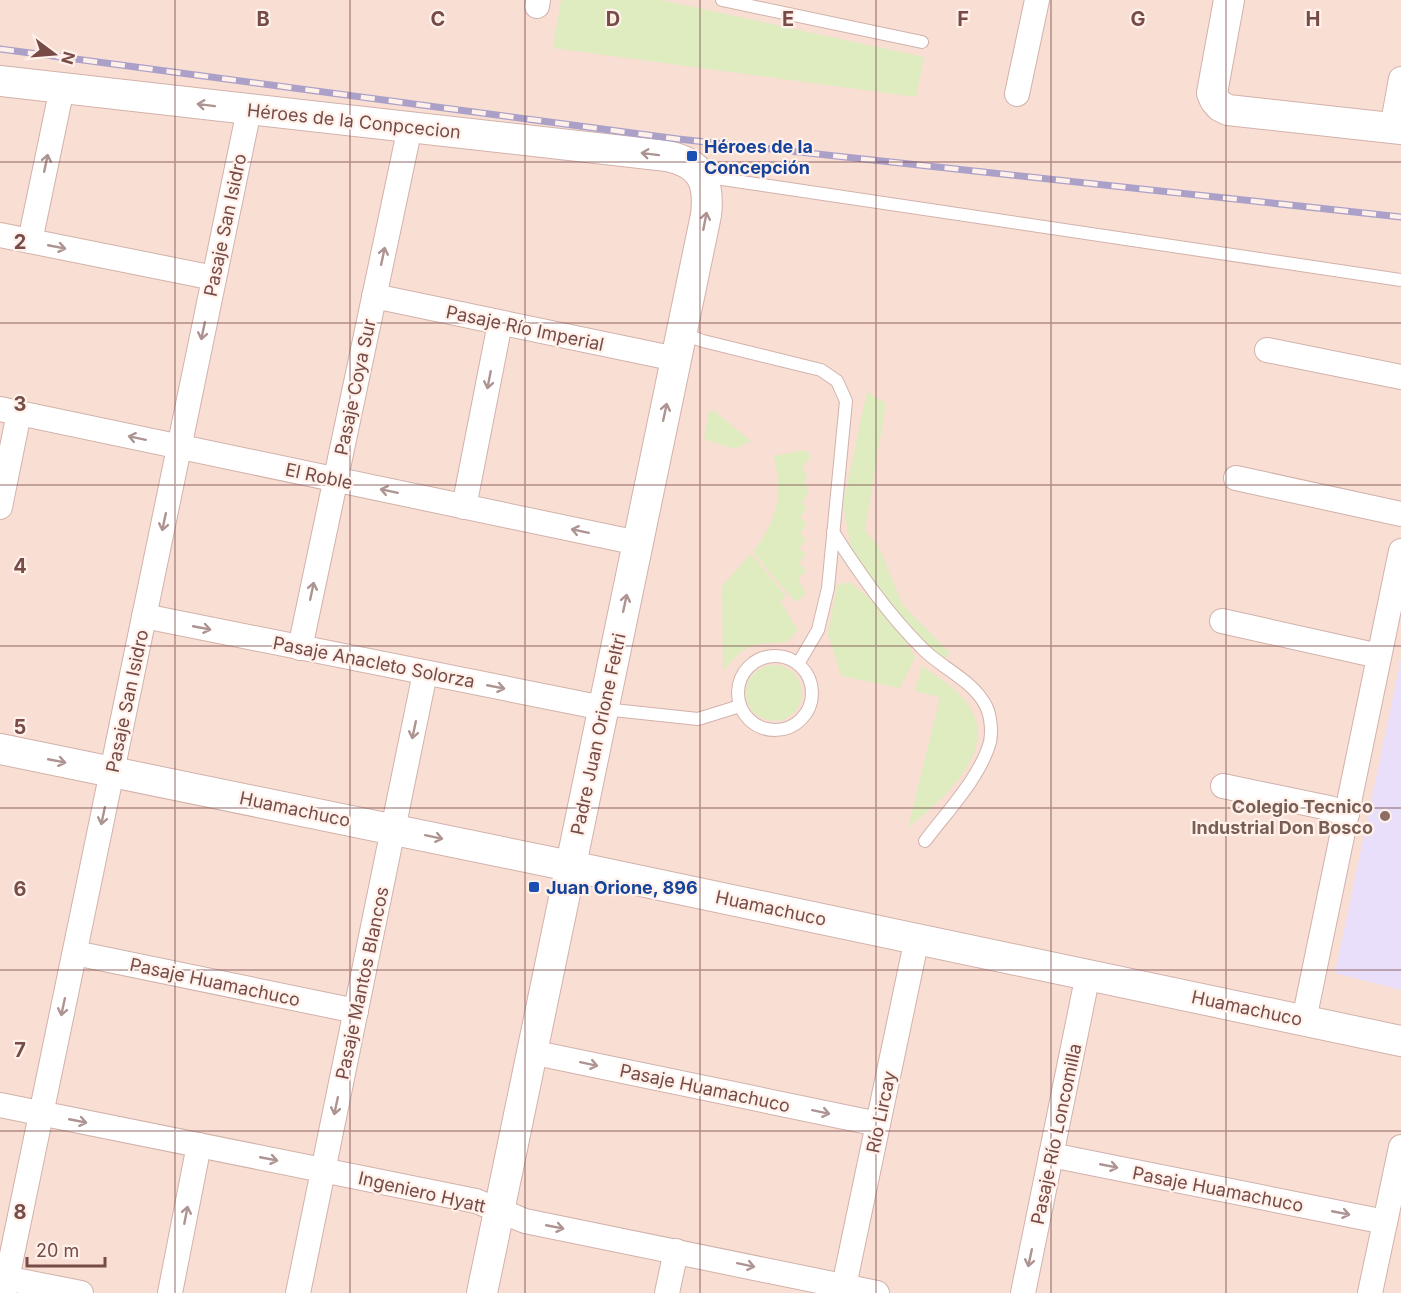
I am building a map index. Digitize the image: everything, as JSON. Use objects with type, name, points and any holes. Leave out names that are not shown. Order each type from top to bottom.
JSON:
[{"type":"street","points":[[1017,94],[1037,0]]},
{"type":"street","points":[[1229,0],[1213,85],[1215,100],[1228,110],[1396,129],[1401,79]]},
{"type":"street","name":"Héroes de la Conpcecion","points":[[0,81],[667,156],[688,162],[702,176]]},
{"type":"street","points":[[30,241],[62,88]]},
{"type":"street","name":"Pasaje San Isidro","points":[[4,1283],[75,953],[249,110]]},
{"type":"street","name":"Pasaje Coya Sur","points":[[300,648],[410,127]]},
{"type":"street","name":"Padre Juan Orione Feltri","points":[[482,1293],[706,215],[708,201],[702,176]]},
{"type":"street","points":[[0,235],[214,278]]},
{"type":"street","name":"Pasaje Río Imperial","points":[[374,296],[500,322],[679,346]]},
{"type":"street","points":[[464,507],[500,322]]},
{"type":"street","points":[[1267,350],[1401,377]]},
{"type":"street","points":[[0,507],[10,411]]},
{"type":"street","name":"El Roble","points":[[10,411],[638,543]]},
{"type":"street","points":[[1236,478],[1401,514]]},
{"type":"street","points":[[1304,1020],[1401,551]]},
{"type":"street","name":"Pasaje Anacleto Solorza","points":[[144,616],[603,708]]},
{"type":"street","points":[[1222,621],[1379,656]]},
{"type":"street","name":"Pasaje Mantos Blancos","points":[[298,1293],[425,673]]},
{"type":"street","name":"Huamachuco","points":[[0,749],[917,938],[1401,1041]]},
{"type":"street","points":[[1223,786],[1329,808],[1347,814]]},
{"type":"street","name":"Río Lircay","points":[[844,1286],[917,938]]},
{"type":"street","name":"Pasaje Huamachuco","points":[[75,953],[356,1011]]},
{"type":"street","name":"Pasaje Río Loncomilla","points":[[1023,1293],[1088,974]]},
{"type":"street","name":"Pasaje Huamachuco","points":[[531,1052],[878,1124]]},
{"type":"street","name":"Ingeniero Hyatt","points":[[0,1105],[476,1201],[525,1221],[876,1293]]},
{"type":"street","points":[[170,1293],[199,1145]]},
{"type":"street","points":[[1370,1293],[1401,1146]]},
{"type":"street","name":"Pasaje Huamachuco","points":[[1051,1155],[1385,1222]]},
{"type":"street","points":[[667,1293],[676,1251]]},
{"type":"street","points":[[4,1283],[81,1293]]},
{"type":"lane","points":[[722,0],[922,42]]},
{"type":"lane","points":[[702,176],[1401,280]]},
{"type":"lane","points":[[679,346],[703,341],[821,370],[837,381],[846,401],[828,588],[818,630],[798,664]]},
{"type":"lane","points":[[833,532],[867,585],[894,619],[924,651],[968,685],[986,706],[990,724],[990,741],[982,761],[925,841]]},
{"type":"lane","points":[[765,657],[788,658],[806,672],[811,682],[810,705],[797,723],[787,728],[776,730],[754,724],[740,706],[738,694],[745,671],[765,657]]},
{"type":"lane","points":[[603,708],[698,719],[740,706]]},
{"type":"shaded area","points":[[0,0],[1401,0],[1401,1293],[0,1293]]},
{"type":"shaded area","name":"Colegio Tecnico Industrial Don Bosco","points":[[1401,659],[1401,990],[1335,973]]},
{"type":"green space","points":[[561,0],[661,0],[924,57],[916,97],[553,48]]},
{"type":"green space","points":[[867,392],[886,403],[865,531],[878,545],[902,604],[950,653],[943,660],[921,644],[871,582],[851,548],[843,504]]},
{"type":"green space","points":[[709,411],[714,411],[751,441],[735,449],[704,439]]},
{"type":"green space","points":[[805,450],[811,456],[802,468],[807,477],[804,482],[809,492],[802,503],[807,508],[800,517],[807,524],[800,533],[806,540],[799,548],[806,554],[799,563],[806,571],[798,579],[806,594],[795,602],[753,552],[768,528],[776,507],[778,484],[774,456]]},
{"type":"green space","points":[[751,554],[786,596],[780,601],[798,630],[787,642],[750,646],[738,655],[723,672],[722,586]]},
{"type":"green space","points":[[849,582],[886,615],[915,657],[900,688],[841,676],[828,634],[837,585]]},
{"type":"green space","points":[[768,665],[780,665],[790,669],[798,677],[802,693],[798,709],[790,717],[780,721],[768,721],[758,717],[750,709],[746,699],[746,687],[750,677],[758,669]]},
{"type":"green space","points":[[922,666],[961,696],[976,721],[978,736],[967,766],[957,781],[908,828],[940,697],[915,691]]},
{"type":"railway","points":[[0,49],[678,139],[1401,217]]},
{"type":"place","name":"Héroes de la Concepción","points":[[692,156]]},
{"type":"place","name":"Colegio Tecnico Industrial Don Bosco","points":[[1385,816]]},
{"type":"place","name":"Juan Orione, 896","points":[[534,887]]}]
